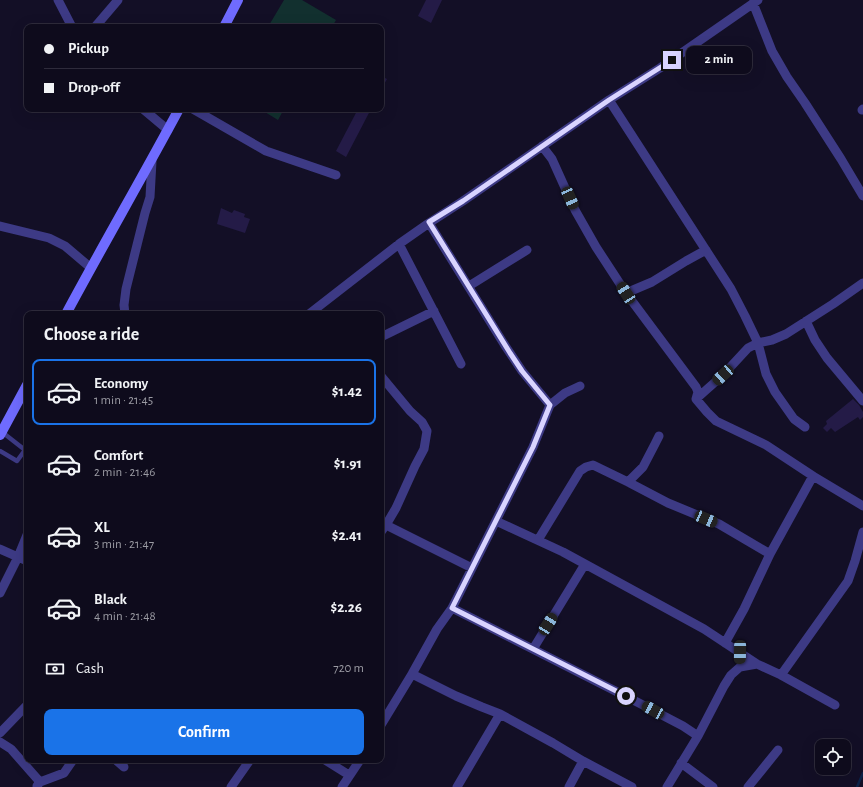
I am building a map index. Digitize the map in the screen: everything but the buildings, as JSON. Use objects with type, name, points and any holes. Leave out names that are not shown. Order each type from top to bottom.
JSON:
[{"type":"main road","points":[[226,24],[238,0]]},
{"type":"main road","points":[[68,311],[152,161],[177,112]]},
{"type":"main road","points":[[1,433],[24,391]]},
{"type":"street","points":[[58,0],[70,24]]},
{"type":"street","points":[[98,24],[118,0]]},
{"type":"street","points":[[314,311],[429,222],[756,2],[772,51],[863,196]]},
{"type":"street","points":[[609,100],[731,289],[758,343],[766,374],[775,392],[794,419],[805,427]]},
{"type":"street","points":[[147,112],[168,130]]},
{"type":"street","points":[[198,112],[266,151],[336,175]]},
{"type":"street","points":[[542,146],[552,159],[575,210],[596,248],[626,293],[696,386],[698,392],[696,399]]},
{"type":"street","points":[[125,311],[126,288],[152,186],[152,161]]},
{"type":"street","points":[[429,222],[504,344],[522,371],[550,405]]},
{"type":"street","points":[[0,226],[49,238],[65,246],[91,268]]},
{"type":"street","points":[[399,244],[461,364]]},
{"type":"street","points":[[469,286],[528,250]]},
{"type":"street","points":[[626,293],[652,282],[706,250]]},
{"type":"street","points":[[696,399],[723,375],[748,348],[758,343],[772,340],[786,334],[863,283]]},
{"type":"street","points":[[384,336],[434,311]]},
{"type":"street","points":[[806,321],[827,358],[863,401]]},
{"type":"street","points":[[384,380],[410,411],[422,422],[427,431],[424,449],[396,508],[384,529],[472,568]]},
{"type":"street","points":[[384,720],[437,630],[452,608],[533,447],[550,405],[565,393],[580,386]]},
{"type":"street","points":[[696,399],[716,421],[766,445],[813,476],[863,506]]},
{"type":"street","points":[[628,482],[643,466],[659,436]]},
{"type":"street","points":[[538,540],[580,471],[593,465],[668,502],[718,524],[770,554]]},
{"type":"street","points":[[725,643],[744,609],[770,554],[813,476]]},
{"type":"street","points":[[496,521],[563,552],[704,629],[757,664],[781,675],[835,705]]},
{"type":"street","points":[[781,675],[848,581],[863,532]]},
{"type":"street","points":[[0,548],[23,559],[0,594]]},
{"type":"street","points":[[533,649],[585,564]]},
{"type":"street","points":[[452,608],[639,703],[683,726],[698,736]]},
{"type":"street","points":[[740,652],[740,667]]},
{"type":"street","points":[[666,787],[698,736],[724,686],[731,676],[740,667],[757,664]]},
{"type":"street","points":[[412,674],[456,696],[500,714],[632,787]]},
{"type":"street","points":[[0,733],[24,709]]},
{"type":"street","points":[[457,787],[500,714]]},
{"type":"street","points":[[0,742],[11,750],[38,785],[64,773],[71,763]]},
{"type":"street","points":[[748,787],[778,750]]},
{"type":"street","points":[[569,787],[583,761]]},
{"type":"street","points":[[119,763],[124,767]]},
{"type":"street","points":[[231,787],[248,763]]},
{"type":"street","points":[[330,763],[349,776]]},
{"type":"street","points":[[342,787],[358,763]]},
{"type":"street","points":[[681,763],[713,787]]},
{"type":"lane","points":[[0,451],[17,461],[24,450],[1,433]]},
{"type":"green space","points":[[284,0],[302,0],[336,20],[334,24],[270,24]]},
{"type":"green space","points":[[265,112],[282,112],[278,120]]},
{"type":"waterway","points":[[857,787],[863,773]]},
{"type":"route","points":[[626,696],[452,608],[533,447],[550,405],[522,371],[504,344],[429,222],[463,201],[609,100],[672,60]]}]
